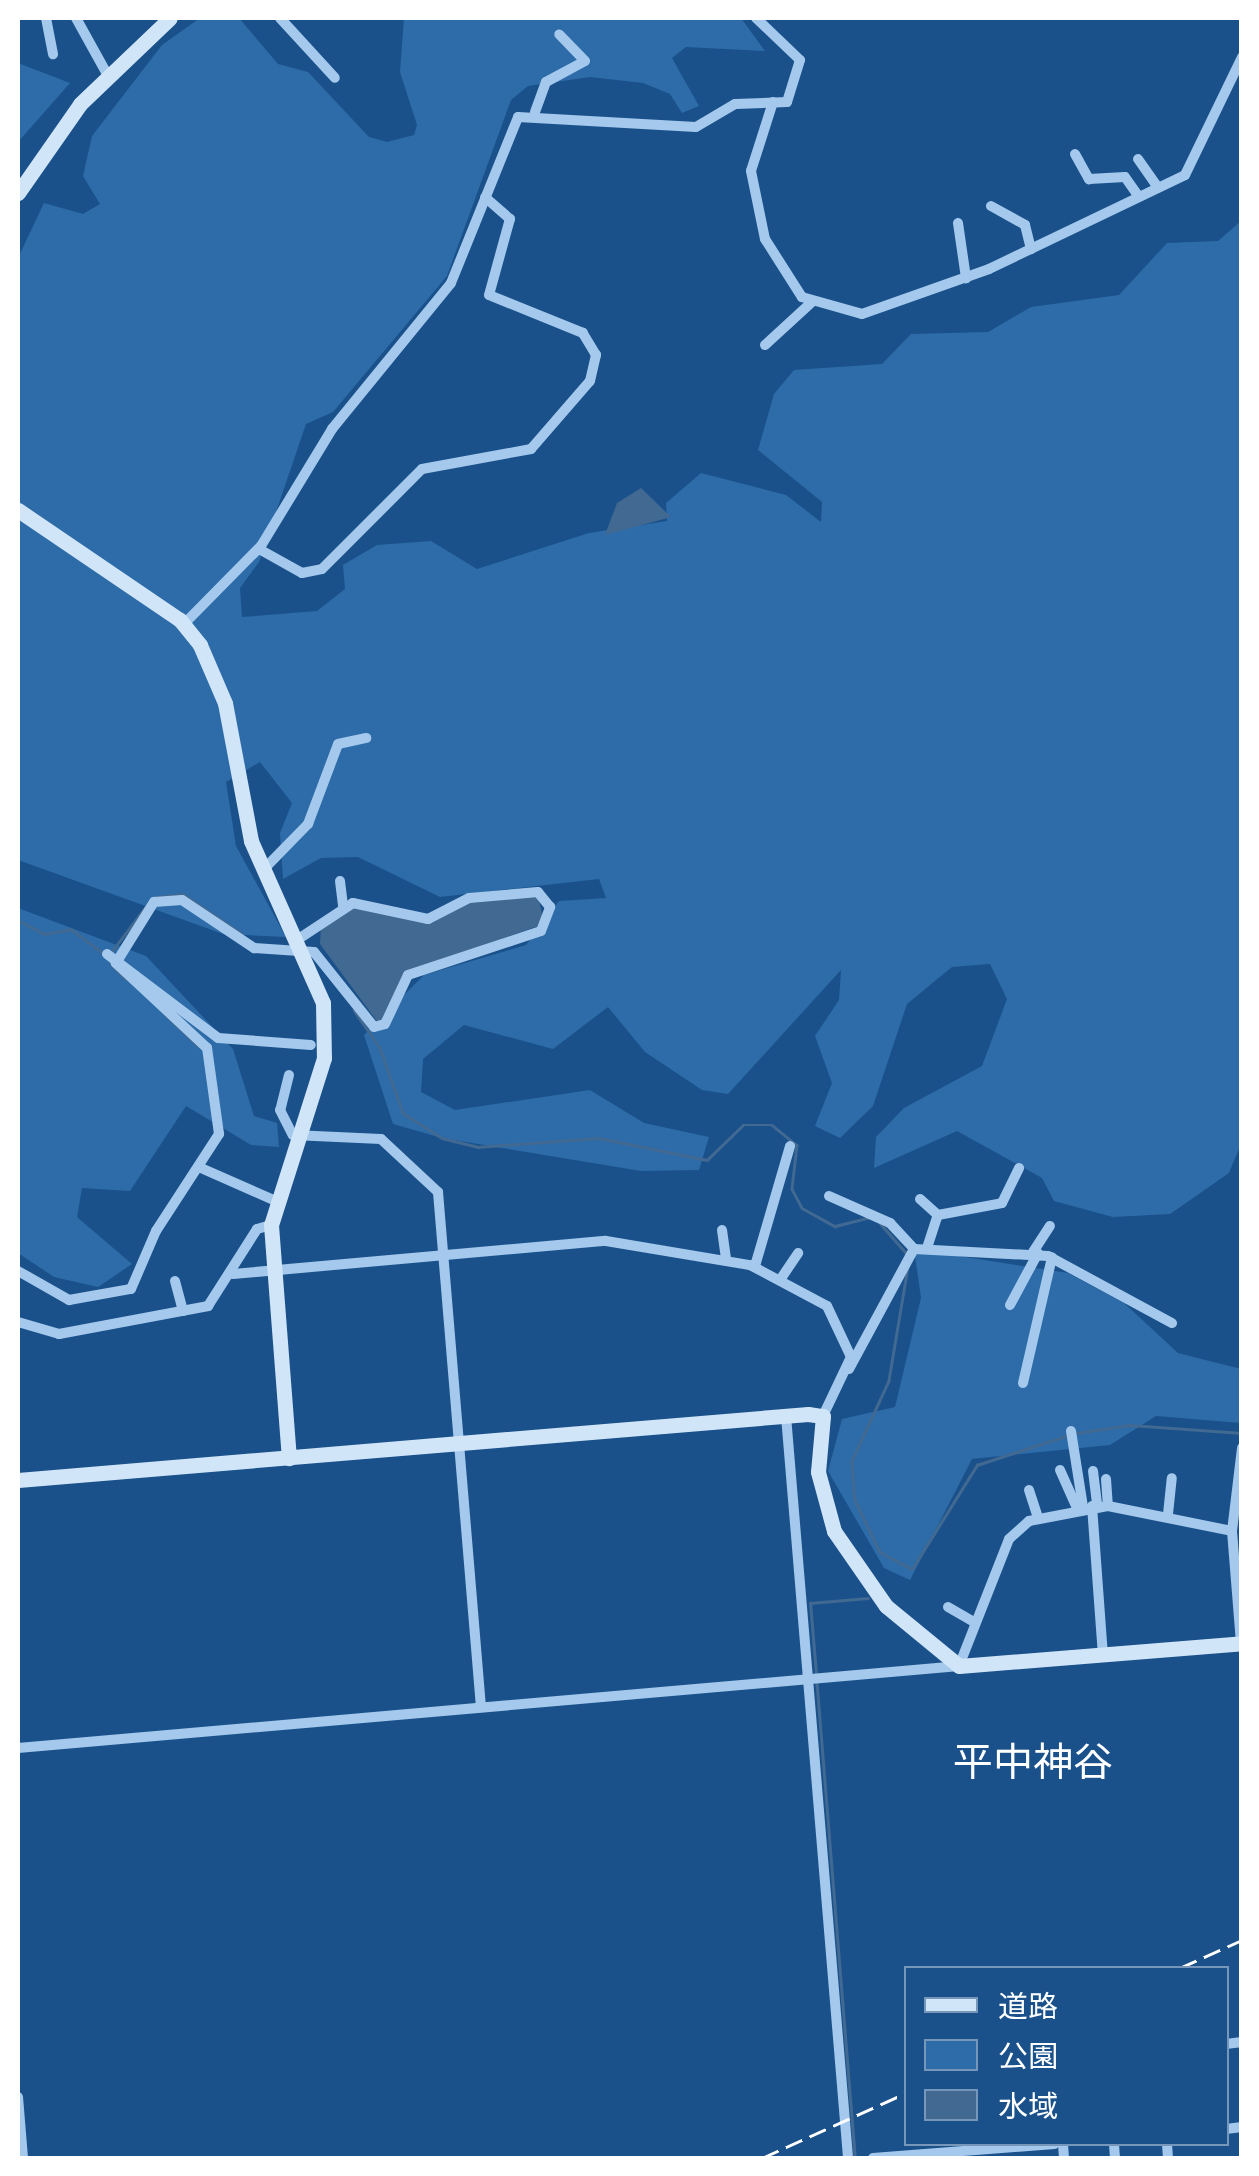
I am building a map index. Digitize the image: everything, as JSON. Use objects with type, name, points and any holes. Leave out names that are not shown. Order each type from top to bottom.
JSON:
[{"type":"street","points":[[46,18],[53,54]]},
{"type":"street","points":[[76,18],[108,74]]},
{"type":"street","points":[[18,193],[108,74],[170,18]]},
{"type":"street","points":[[280,18],[335,78]]},
{"type":"street","points":[[184,624],[258,549],[332,428],[451,283],[514,121],[535,112],[696,127],[727,106],[794,98],[802,68],[787,40],[756,18]]},
{"type":"street","points":[[535,112],[546,82],[584,60],[559,34]]},
{"type":"street","points":[[774,102],[752,164],[753,199],[775,259],[812,302],[866,314],[1031,250],[1193,167],[1242,58]]},
{"type":"street","points":[[1075,154],[1089,180],[1125,177],[1139,197]]},
{"type":"street","points":[[1138,159],[1158,188]]},
{"type":"street","points":[[258,549],[302,573],[322,569],[422,469],[530,450],[590,381],[596,356],[583,333],[489,295],[510,218],[484,197]]},
{"type":"street","points":[[990,206],[1025,225],[1031,250]]},
{"type":"street","points":[[958,223],[966,278]]},
{"type":"street","points":[[764,345],[812,302]]},
{"type":"street","points":[[18,510],[184,624],[219,685],[243,814],[303,944],[323,1003],[324,1058],[271,1225],[288,1458]]},
{"type":"street","points":[[266,868],[308,824],[338,744],[366,738]]},
{"type":"street","points":[[340,881],[343,906]]},
{"type":"street","points":[[303,944],[380,1027],[408,975],[541,931],[550,916],[538,892],[469,898],[428,919],[343,906]]},
{"type":"street","points":[[112,956],[148,908],[168,897],[250,947],[303,944],[343,906]]},
{"type":"street","points":[[112,956],[158,986],[180,1018],[218,1038],[310,1045]]},
{"type":"street","points":[[18,1272],[69,1300],[131,1290],[156,1231],[201,1168],[223,1115],[211,1056],[112,956]]},
{"type":"street","points":[[289,1075],[280,1110],[301,1137],[387,1142],[437,1189],[481,1708]]},
{"type":"street","points":[[755,1266],[790,1146]]},
{"type":"street","points":[[201,1168],[278,1202]]},
{"type":"street","points":[[938,1215],[1002,1204],[1019,1168]]},
{"type":"street","points":[[829,1196],[890,1222],[914,1249]]},
{"type":"street","points":[[920,1199],[938,1215]]},
{"type":"street","points":[[927,1248],[938,1215]]},
{"type":"street","points":[[18,1322],[60,1334],[183,1312],[218,1299],[256,1229],[271,1225]]},
{"type":"street","points":[[1010,1306],[1050,1226]]},
{"type":"street","points":[[722,1230],[726,1260]]},
{"type":"street","points":[[233,1274],[606,1242],[726,1260],[782,1277],[828,1306],[849,1369]]},
{"type":"street","points":[[914,1249],[1036,1253],[1052,1257],[1172,1323]]},
{"type":"street","points":[[914,1249],[823,1416],[818,1472],[834,1531],[886,1606],[958,1666]]},
{"type":"street","points":[[782,1277],[798,1252]]},
{"type":"street","points":[[1023,1382],[1022,1354],[1052,1257]]},
{"type":"street","points":[[175,1281],[183,1312]]},
{"type":"street","points":[[786,1416],[848,2158]]},
{"type":"street","points":[[18,1480],[823,1416]]},
{"type":"street","points":[[1071,1431],[1091,1506]]},
{"type":"street","points":[[18,1748],[1241,1643],[1232,1531],[1242,1448]]},
{"type":"street","points":[[1060,1470],[1091,1506]]},
{"type":"street","points":[[1093,1471],[1091,1506],[1103,1656]]},
{"type":"street","points":[[1168,1514],[1172,1478]]},
{"type":"street","points":[[1091,1506],[1106,1479]]},
{"type":"street","points":[[1029,1490],[1038,1517]]},
{"type":"street","points":[[958,1666],[972,1621],[1009,1539],[1038,1517],[1091,1506],[1168,1514],[1232,1531]]},
{"type":"street","points":[[948,1607],[972,1621]]},
{"type":"street","points":[[18,2097],[23,2158]]},
{"type":"street","points":[[874,2158],[984,2150],[1013,2153]]},
{"type":"green space","points":[[200,18],[239,18],[278,64],[308,72],[369,137],[387,142],[414,135],[417,125],[400,72],[404,18],[741,18],[765,51],[686,47],[672,58],[699,106],[682,113],[670,94],[643,83],[590,77],[528,86],[511,100],[447,276],[333,412],[306,424],[259,562],[240,588],[242,617],[317,611],[345,589],[343,565],[377,545],[431,541],[477,569],[589,533],[667,521],[666,503],[701,473],[786,495],[821,522],[822,502],[758,450],[774,394],[794,370],[882,364],[911,334],[988,332],[1031,307],[1119,295],[1167,243],[1218,241],[1241,221],[1241,1144],[1229,1173],[1170,1214],[1113,1217],[1054,1201],[1042,1178],[957,1131],[874,1168],[876,1137],[904,1108],[982,1066],[1007,999],[990,964],[952,967],[907,1004],[873,1106],[840,1138],[815,1126],[832,1083],[815,1036],[839,1000],[841,970],[728,1094],[702,1090],[645,1052],[608,1007],[553,1049],[464,1025],[423,1059],[421,1092],[455,1110],[590,1090],[644,1123],[709,1137],[699,1170],[641,1171],[442,1138],[393,1124],[364,1035],[424,975],[526,945],[559,901],[606,898],[599,879],[440,897],[358,857],[321,858],[283,879],[280,833],[292,803],[260,762],[226,782],[236,846],[286,937],[223,934],[18,860],[18,258],[44,203],[83,214],[100,204],[83,176],[92,136],[162,45]]},
{"type":"green space","points":[[18,63],[70,83],[18,142]]},
{"type":"green space","points":[[18,908],[146,956],[233,1049],[254,1116],[277,1123],[279,1147],[251,1145],[186,1106],[130,1191],[82,1188],[77,1217],[132,1264],[98,1287],[54,1277],[18,1253]]},
{"type":"green space","points":[[914,1249],[1068,1273],[1124,1303],[1178,1353],[1241,1369],[1241,1423],[1156,1416],[1110,1445],[972,1459],[910,1580],[884,1568],[828,1471],[842,1419],[895,1407],[921,1298]]},
{"type":"water","points":[[641,488],[671,517],[605,535],[617,503]]},
{"type":"water","points":[[538,895],[544,924],[406,972],[379,1024],[320,944],[321,926],[354,906],[429,923],[470,901]]},
{"type":"waterway","points":[[155,897],[183,894],[242,934]]},
{"type":"waterway","points":[[112,951],[149,902]]},
{"type":"waterway","points":[[18,920],[44,934],[71,929],[103,953]]},
{"type":"waterway","points":[[111,964],[126,979]]},
{"type":"waterway","points":[[354,1010],[380,1048],[403,1113],[442,1138],[477,1147],[599,1138],[707,1160],[743,1125],[772,1125],[797,1145],[792,1189],[802,1208],[835,1226],[868,1218]]},
{"type":"waterway","points":[[165,1014],[197,1045]]},
{"type":"waterway","points":[[880,1223],[907,1254]]},
{"type":"waterway","points":[[908,1267],[889,1381],[852,1461],[855,1500],[880,1552],[912,1569],[977,1465],[1069,1435]]},
{"type":"waterway","points":[[1077,1433],[1130,1425],[1242,1433]]},
{"type":"waterway","points":[[816,1674],[810,1603],[868,1598]]},
{"type":"waterway","points":[[817,1682],[855,2158]]},
{"type":"railway","points":[[1184,1966],[1242,1940]]},
{"type":"railway","points":[[762,2158],[904,2094]]},
{"type":"district","name":"平中神谷","points":[[1033,1762]]}]
